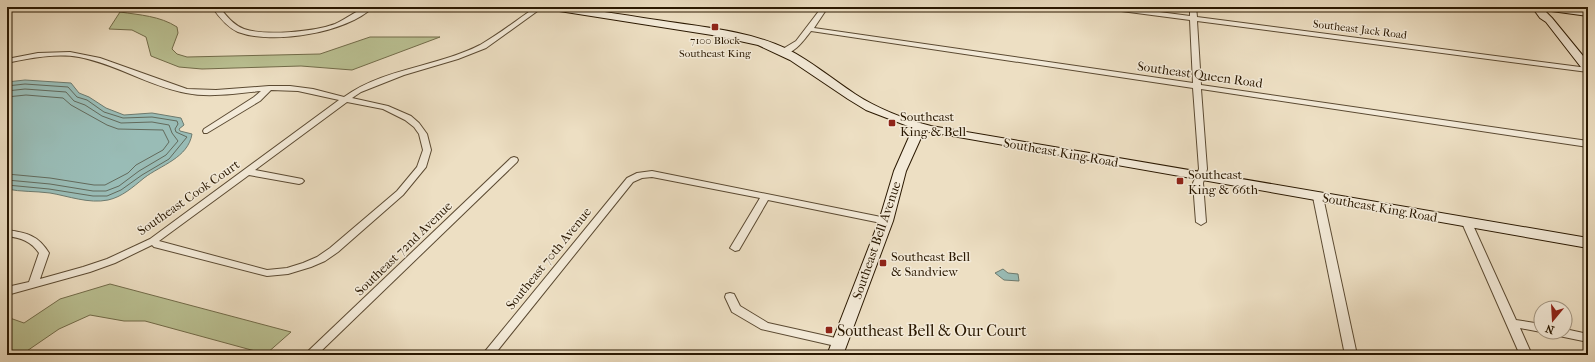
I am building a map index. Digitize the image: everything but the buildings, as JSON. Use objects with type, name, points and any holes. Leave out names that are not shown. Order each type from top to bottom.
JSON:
[{"type":"main road","name":"Southeast King Road","points":[[553,7],[723,33],[762,43],[784,52],[863,103],[892,117],[920,127],[1588,243]]},
{"type":"main road","points":[[1539,7],[1588,13]]},
{"type":"main road","points":[[1539,7],[1551,17],[1549,20],[1588,70]]},
{"type":"main road","name":"Southeast Bell Avenue","points":[[838,349],[886,221],[900,170],[920,127]]},
{"type":"street","points":[[217,10],[233,27],[241,31],[266,34],[307,32],[329,28],[350,19],[370,7]]},
{"type":"street","name":"Southeast Cook Court","points":[[7,291],[86,270],[111,261],[153,241],[345,99],[375,82],[455,57],[483,46],[540,7]]},
{"type":"street","points":[[784,52],[796,45],[825,7]]},
{"type":"street","name":"Southeast Jack Road","points":[[1106,7],[1588,70]]},
{"type":"street","points":[[1193,7],[1203,169],[1198,183],[1201,222]]},
{"type":"street","name":"Southeast Queen Road","points":[[809,29],[1588,144]]},
{"type":"street","points":[[7,61],[48,54],[70,54],[93,58],[179,90],[218,93],[270,88],[296,89],[382,107],[408,118],[421,129],[426,142],[426,156],[421,169],[407,187],[321,260],[288,271],[267,273],[157,245],[153,241]]},
{"type":"street","points":[[207,132],[257,99],[270,88]]},
{"type":"street","name":"Southeast 72nd Avenue","points":[[310,355],[514,160]]},
{"type":"street","points":[[248,172],[299,181]]},
{"type":"street","name":"Southeast 70th Avenue","points":[[488,355],[630,180],[640,175],[652,174],[765,197]]},
{"type":"street","points":[[735,248],[765,197],[886,221]]},
{"type":"street","points":[[1318,197],[1352,355]]},
{"type":"street","points":[[1467,223],[1526,355]]},
{"type":"street","points":[[7,233],[26,236],[38,242],[44,252],[34,285]]},
{"type":"street","points":[[730,297],[736,310],[756,322],[838,349]]},
{"type":"street","points":[[1512,323],[1533,327]]},
{"type":"street","points":[[1573,335],[1588,338]]},
{"type":"green space","points":[[120,12],[157,18],[177,27],[178,33],[172,49],[177,54],[187,57],[320,54],[370,37],[440,37],[352,70],[301,66],[202,69],[179,67],[151,56],[146,37],[132,30],[109,29]]},
{"type":"green space","points":[[110,284],[291,332],[266,354],[145,321],[124,321],[90,315],[59,329],[21,355],[7,355],[7,317],[24,323],[60,299]]},
{"type":"water","points":[[25,80],[71,83],[79,93],[89,97],[106,108],[124,115],[152,113],[181,118],[184,125],[179,129],[180,131],[192,134],[185,149],[180,155],[151,173],[123,194],[113,199],[93,201],[50,193],[7,189],[7,82]]},
{"type":"water","points":[[1003,269],[1008,273],[1018,274],[1019,281],[1004,280],[995,273]]},
{"type":"place","name":"7100 Block Southeast King","points":[[715,27]]},
{"type":"place","name":"Southeast King & Bell","points":[[892,123]]},
{"type":"place","name":"Southeast King & 66th","points":[[1180,181]]},
{"type":"place","name":"Southeast Bell & Sandview","points":[[883,263]]},
{"type":"place","name":"Southeast Bell & Our Court","points":[[829,330]]}]
